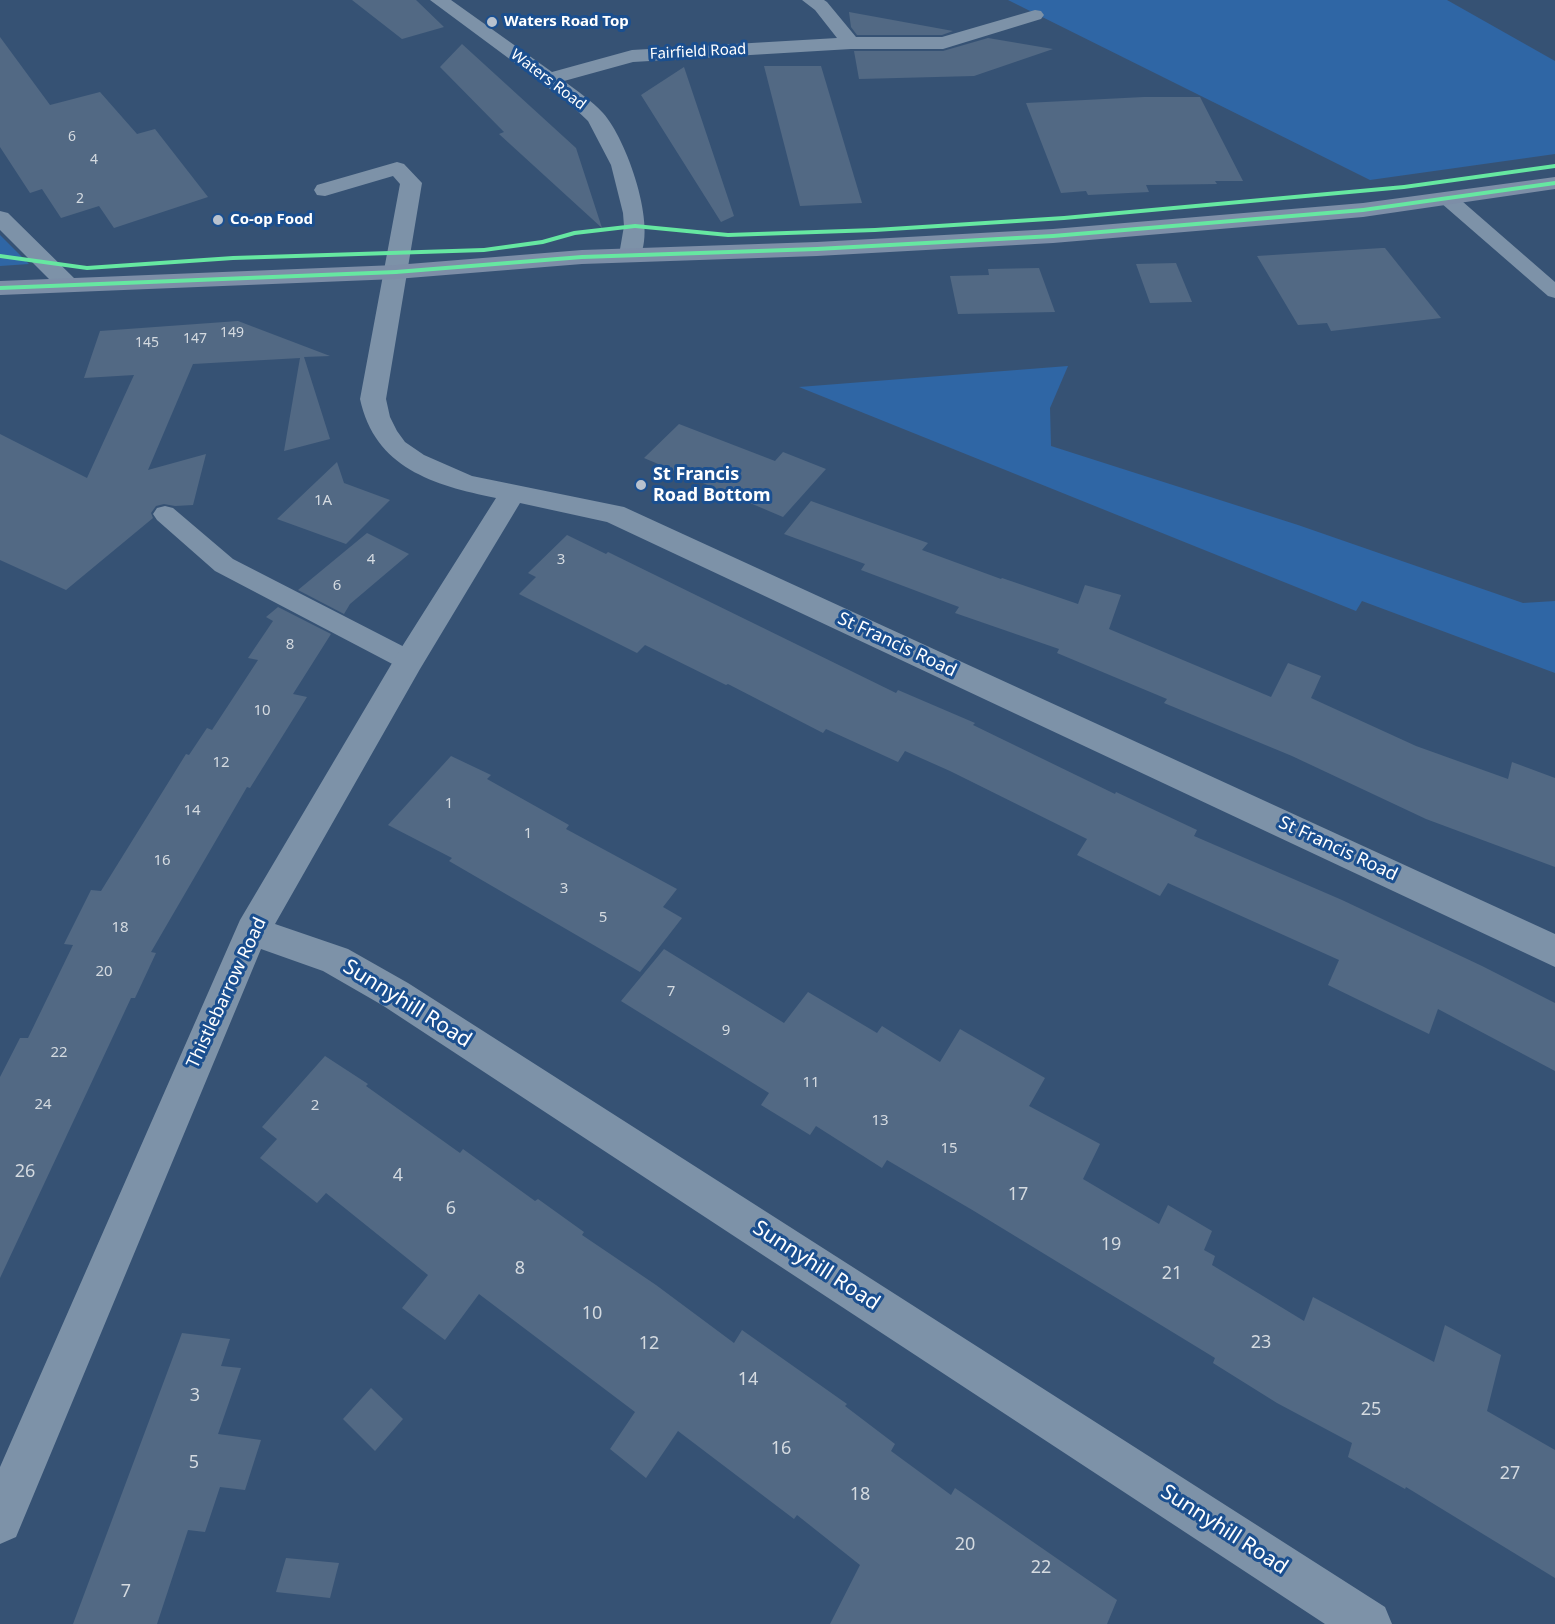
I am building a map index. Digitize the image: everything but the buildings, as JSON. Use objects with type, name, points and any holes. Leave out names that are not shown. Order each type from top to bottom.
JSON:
[{"type":"main road","points":[[0,288],[396,272],[630,255],[817,249],[1053,236],[1291,217],[1448,200],[1555,183]]},
{"type":"street","name":"Waters Road","points":[[439,0],[550,80],[597,118],[621,165],[634,213],[636,226],[630,255]]},
{"type":"street","points":[[811,0],[821,6],[850,43]]},
{"type":"street","name":"Fairfield Road","points":[[550,80],[632,56],[850,43],[943,43],[1035,15]]},
{"type":"street","name":"St Francis Road","points":[[325,190],[396,168],[411,183],[373,399],[377,417],[385,434],[396,448],[441,474],[465,483],[614,514],[1555,951]]},
{"type":"street","points":[[0,218],[68,285]]},
{"type":"street","name":"Thistlebarrow Road","points":[[0,1521],[252,932],[409,661],[512,494]]},
{"type":"street","name":"Sunnyhill Road","points":[[252,932],[335,960],[395,994],[1368,1624]]},
{"type":"lane","points":[[1448,200],[1555,291]]},
{"type":"lane","points":[[165,514],[225,565],[409,661]]},
{"type":"shaded area","points":[[1008,0],[1447,0],[1555,61],[1555,154],[1370,180]]},
{"type":"shaded area","points":[[0,235],[29,264],[0,266]]},
{"type":"shaded area","points":[[1068,366],[1050,408],[1051,446],[1298,525],[1523,603],[1555,601],[1555,673],[1362,601],[1356,611],[799,387]]},
{"type":"cycle path","points":[[0,256],[87,268],[233,258],[484,250],[543,242],[574,233],[635,226],[728,235],[875,230],[1064,218],[1404,187],[1555,166]]},
{"type":"cycle path","points":[[0,288],[396,272],[582,257],[817,249],[1053,236],[1363,210],[1555,183]]},
{"type":"place","name":"Waters Road Top","points":[[492,22]]},
{"type":"place","name":"Co-op Food","points":[[218,220]]},
{"type":"place","name":"St Francis Road Bottom","points":[[641,485]]}]
